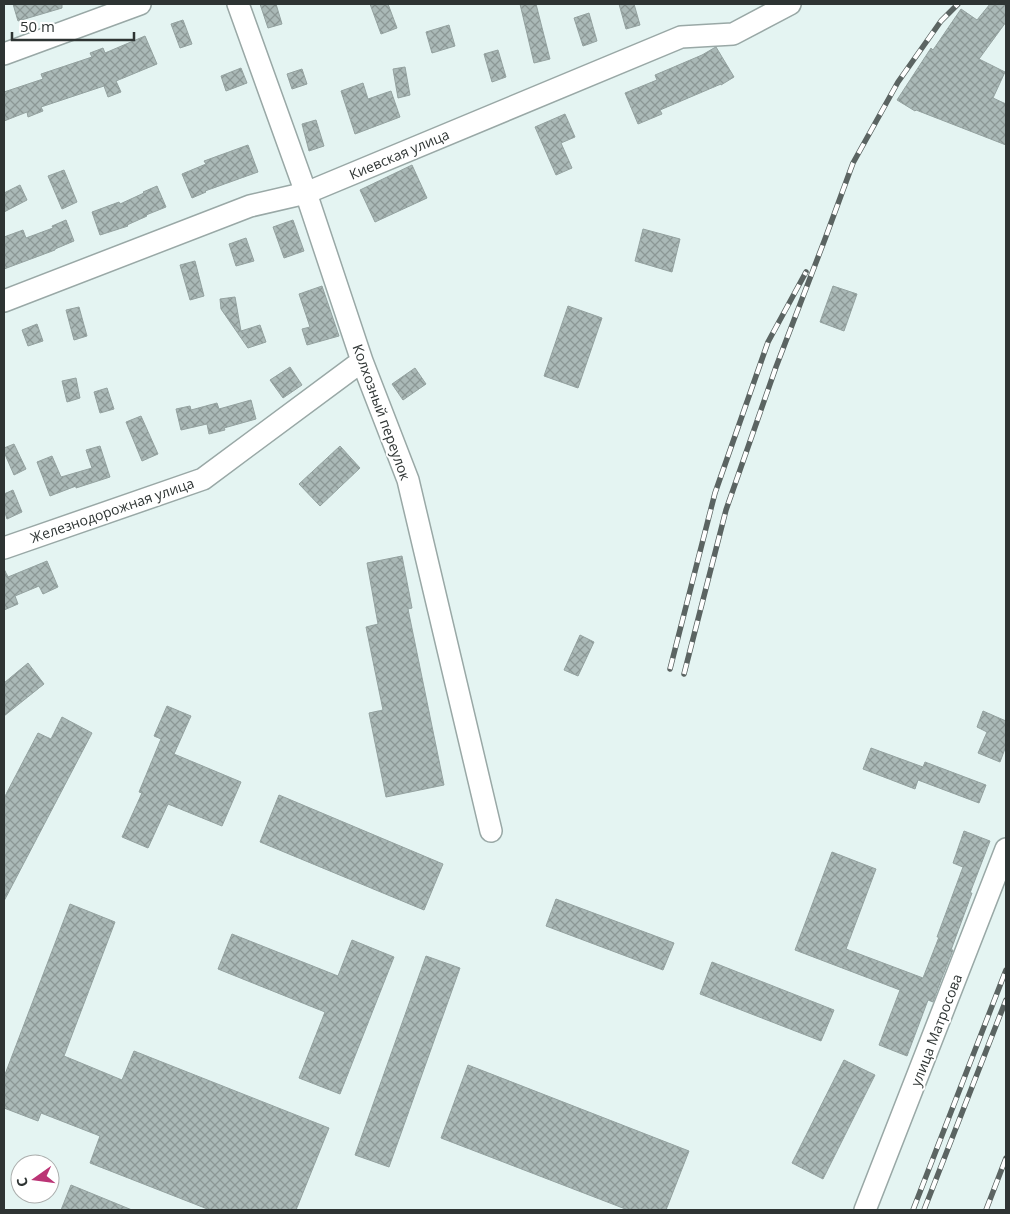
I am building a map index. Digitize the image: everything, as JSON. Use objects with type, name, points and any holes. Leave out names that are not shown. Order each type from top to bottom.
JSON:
[{"type":"street","points":[[4,54],[140,4]]},
{"type":"street","name":"Колхозный переулок","points":[[238,4],[306,193],[362,361],[408,480],[491,832]]},
{"type":"street","name":"Киевская улица","points":[[4,301],[250,206],[306,193],[682,37],[734,34],[790,4]]},
{"type":"street","name":"Железнодорожная улица","points":[[4,548],[203,479],[362,361]]},
{"type":"street","name":"улица Матросова","points":[[865,1210],[1006,849]]},
{"type":"building","points":[[13,4],[62,4],[62,8],[18,21]]},
{"type":"building","points":[[260,4],[276,4],[282,24],[268,28]]},
{"type":"building","points":[[370,4],[388,4],[397,28],[381,34]]},
{"type":"building","points":[[520,4],[536,4],[550,59],[534,63]]},
{"type":"building","points":[[619,4],[634,4],[640,25],[626,29]]},
{"type":"building","points":[[990,4],[1006,4],[1006,22],[979,59],[1005,72],[993,98],[1006,104],[1006,145],[915,111],[897,100],[931,48],[933,50],[961,9],[977,20]]},
{"type":"building","points":[[589,13],[597,41],[583,46],[574,18]]},
{"type":"building","points":[[183,20],[192,44],[180,48],[171,24]]},
{"type":"building","points":[[449,25],[455,46],[432,53],[426,32]]},
{"type":"building","points":[[145,36],[157,64],[116,81],[121,92],[108,97],[104,86],[41,107],[43,111],[28,117],[27,112],[4,121],[4,92],[43,79],[41,74],[92,57],[90,53],[103,48],[105,53]]},
{"type":"building","points":[[716,47],[734,77],[721,85],[660,110],[662,114],[638,124],[625,93],[657,80],[655,75]]},
{"type":"building","points":[[498,50],[506,77],[492,82],[484,54]]},
{"type":"building","points":[[405,67],[410,95],[398,98],[393,69]]},
{"type":"building","points":[[241,68],[247,83],[226,91],[221,76]]},
{"type":"building","points":[[302,69],[307,84],[292,89],[287,74]]},
{"type":"building","points":[[363,83],[368,99],[391,91],[400,117],[355,134],[341,91]]},
{"type":"building","points":[[565,114],[575,137],[561,143],[572,168],[556,175],[535,127]]},
{"type":"building","points":[[316,120],[324,146],[309,151],[302,124]]},
{"type":"building","points":[[248,145],[258,172],[205,191],[192,198],[182,174],[206,164],[204,161]]},
{"type":"building","points":[[412,165],[427,198],[375,222],[360,190]]},
{"type":"building","points":[[64,170],[77,202],[62,209],[48,176]]},
{"type":"building","points":[[20,185],[27,200],[4,212],[4,193]]},
{"type":"building","points":[[157,186],[166,207],[146,215],[128,226],[100,235],[92,212],[119,202],[120,204]]},
{"type":"building","points":[[66,220],[74,241],[4,269],[4,237],[23,230],[26,238],[53,228],[52,226]]},
{"type":"building","points":[[293,220],[304,251],[284,258],[273,227]]},
{"type":"building","points":[[643,229],[680,239],[672,272],[635,261]]},
{"type":"building","points":[[246,238],[254,261],[236,266],[229,244]]},
{"type":"building","points":[[195,261],[204,296],[190,300],[180,265]]},
{"type":"building","points":[[322,286],[339,336],[307,345],[302,329],[310,327],[299,294]]},
{"type":"building","points":[[833,286],[857,294],[844,331],[820,322]]},
{"type":"building","points":[[235,297],[241,331],[260,325],[266,342],[248,348],[221,309],[220,299]]},
{"type":"building","points":[[568,306],[602,318],[578,388],[544,376]]},
{"type":"building","points":[[79,307],[87,336],[74,340],[66,310]]},
{"type":"building","points":[[37,324],[43,341],[28,346],[22,330]]},
{"type":"building","points":[[290,367],[302,385],[283,398],[270,380]]},
{"type":"building","points":[[415,368],[426,384],[403,400],[392,384]]},
{"type":"building","points":[[76,378],[80,398],[67,402],[62,381]]},
{"type":"building","points":[[107,388],[114,409],[100,413],[94,392]]},
{"type":"building","points":[[251,400],[256,419],[209,434],[207,424],[181,430],[176,409],[190,406],[191,410],[217,403],[219,409]]},
{"type":"building","points":[[141,416],[158,454],[142,461],[126,422]]},
{"type":"building","points":[[14,444],[26,469],[14,475],[4,448]]},
{"type":"building","points":[[100,446],[110,477],[76,488],[76,486],[50,496],[37,462],[52,456],[61,477],[92,468],[86,450]]},
{"type":"building","points":[[340,446],[360,468],[320,506],[299,484]]},
{"type":"building","points":[[13,490],[22,512],[7,519],[4,510],[4,494]]},
{"type":"building","points":[[402,556],[412,608],[408,609],[444,785],[386,797],[369,713],[383,710],[366,627],[378,624],[367,563]]},
{"type":"building","points":[[47,561],[58,587],[43,594],[39,586],[15,596],[18,604],[4,610],[4,569],[8,577]]},
{"type":"building","points":[[580,635],[594,642],[578,676],[564,670]]},
{"type":"building","points":[[28,663],[44,684],[4,716],[4,683]]},
{"type":"building","points":[[167,706],[191,716],[174,754],[241,782],[222,826],[168,804],[148,848],[122,837],[142,793],[139,792],[161,739],[154,736]]},
{"type":"building","points":[[983,711],[1006,721],[1006,746],[1000,762],[978,753],[987,732],[977,727]]},
{"type":"building","points":[[62,717],[92,733],[4,901],[4,798],[38,733],[51,739]]},
{"type":"building","points":[[871,748],[923,767],[925,762],[986,785],[979,803],[918,780],[915,789],[863,769]]},
{"type":"building","points":[[279,795],[443,864],[424,910],[260,842]]},
{"type":"building","points":[[964,831],[990,841],[933,1002],[928,1000],[907,1056],[879,1045],[900,990],[795,950],[832,852],[876,869],[846,949],[923,978],[963,867],[953,863]]},
{"type":"building","points":[[556,899],[674,943],[663,970],[546,926]]},
{"type":"building","points":[[70,904],[115,922],[64,1056],[122,1080],[134,1051],[329,1128],[296,1210],[210,1210],[90,1163],[100,1136],[41,1113],[38,1121],[4,1108],[4,1077]]},
{"type":"building","points":[[232,934],[338,976],[352,940],[394,957],[340,1094],[299,1078],[325,1012],[218,969]]},
{"type":"building","points":[[426,956],[460,968],[389,1167],[355,1155]]},
{"type":"building","points":[[712,962],[834,1010],[821,1041],[700,994]]},
{"type":"building","points":[[844,1060],[875,1075],[823,1179],[792,1163]]},
{"type":"building","points":[[468,1065],[689,1151],[666,1210],[628,1210],[441,1138]]},
{"type":"building","points":[[71,1185],[132,1210],[61,1210]]},
{"type":"railway","points":[[684,674],[726,510],[776,367],[853,163],[898,82],[941,21],[958,4]]},
{"type":"railway","points":[[670,669],[715,493],[768,342],[806,272]]},
{"type":"railway","points":[[913,1210],[1006,970]]},
{"type":"railway","points":[[924,1210],[1006,1000]]},
{"type":"railway","points":[[986,1210],[1006,1158]]}]
